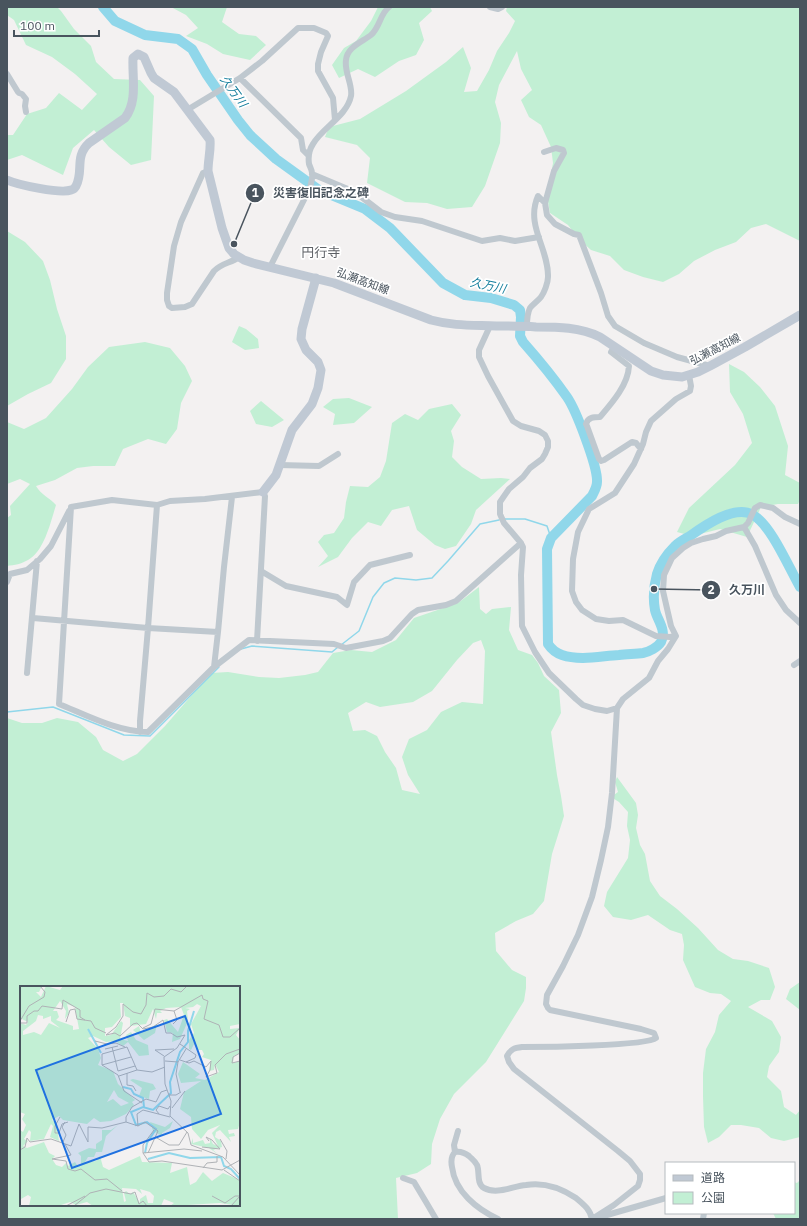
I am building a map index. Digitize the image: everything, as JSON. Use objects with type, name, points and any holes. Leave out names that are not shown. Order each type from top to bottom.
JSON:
[{"type":"main road","name":"弘瀬高知線","points":[[7,180],[46,189],[65,191],[74,189],[77,185],[80,158],[84,148],[125,118],[129,113],[133,98],[133,58],[138,54],[144,57],[150,73],[154,78],[174,92],[210,140],[211,146],[208,170],[226,240],[229,248],[234,254],[253,263],[334,283],[431,320],[453,325],[526,326],[580,330],[596,335],[651,371],[674,377],[689,375],[710,366],[800,315]]},
{"type":"main road","points":[[263,492],[276,475],[292,430],[312,404],[318,388],[321,370],[318,362],[306,350],[301,339],[302,329],[316,278]]},
{"type":"street","points":[[270,268],[310,188],[312,174],[308,155],[312,144],[346,107],[351,96],[346,61],[348,53],[372,34],[389,7]]},
{"type":"street","points":[[490,7],[498,9],[502,7]]},
{"type":"street","points":[[187,110],[240,78],[262,61],[298,28],[314,28],[326,33],[328,36],[321,52],[318,71],[333,98],[335,120]]},
{"type":"street","points":[[7,74],[18,92],[26,99],[26,112]]},
{"type":"street","points":[[240,78],[301,138],[303,150],[308,155]]},
{"type":"street","points":[[544,152],[556,148],[562,150],[564,153],[554,171],[545,203],[547,215],[554,224],[579,235],[608,316],[615,326],[644,343],[677,357],[710,366]]},
{"type":"street","points":[[208,170],[203,173],[181,222],[176,239],[168,282],[167,300],[169,306],[172,308],[185,307],[192,304],[219,266],[239,257]]},
{"type":"street","points":[[312,174],[355,192],[381,212],[395,217],[422,221],[482,241],[500,238],[515,241],[539,237]]},
{"type":"street","points":[[526,326],[530,308],[542,296],[548,279],[548,267],[533,214],[538,196],[545,203]]},
{"type":"street","points":[[490,326],[479,350],[479,357],[488,376],[513,421],[521,426],[539,431],[545,435],[548,441],[548,448],[542,459],[530,468],[523,477],[509,489],[500,502],[500,514],[504,522],[523,547],[521,575],[522,626],[549,674],[576,699],[583,705],[595,709],[607,711],[617,708]]},
{"type":"street","points":[[614,347],[611,352],[629,366],[629,372],[618,395],[600,417],[593,417],[589,419],[586,424],[601,461],[632,442],[636,443],[641,449]]},
{"type":"street","points":[[673,636],[656,636],[623,620],[596,620],[582,610],[576,602],[572,590],[573,559],[578,532],[589,510],[615,493],[634,464],[651,421],[676,399],[690,391],[691,386],[689,375]]},
{"type":"street","points":[[279,465],[319,466],[338,454]]},
{"type":"street","points":[[71,507],[112,500],[156,505],[170,501],[232,497],[263,492],[265,496],[257,641]]},
{"type":"street","points":[[214,667],[232,497]]},
{"type":"street","points":[[140,732],[156,505]]},
{"type":"street","points":[[592,1219],[614,1205],[638,1186],[640,1174],[618,1151],[514,1068],[509,1062],[507,1056],[513,1049],[522,1047],[630,1043],[653,1040],[656,1038],[654,1033],[641,1029],[550,1010],[546,1004],[547,995],[578,935],[592,897],[601,860],[608,827],[612,793],[617,708],[623,699],[649,678],[658,661],[668,649],[673,636],[662,591],[664,575],[672,558],[683,548],[691,544],[746,525],[755,508],[760,505],[773,508],[800,524]]},
{"type":"street","points":[[71,507],[59,704],[129,731],[140,732],[148,732],[214,667],[249,640],[334,644],[346,648],[364,646],[383,641],[390,638],[412,614],[418,610],[446,605],[456,601],[520,543]]},
{"type":"street","points":[[7,582],[10,574],[27,570],[50,546],[71,507]]},
{"type":"street","points":[[746,525],[776,596],[786,610],[800,623]]},
{"type":"street","points":[[261,571],[286,586],[337,597],[347,604],[354,582],[370,565],[410,556]]},
{"type":"street","points":[[28,673],[37,561]]},
{"type":"street","points":[[33,618],[148,628],[218,632]]},
{"type":"street","points":[[794,665],[800,661]]},
{"type":"street","points":[[458,1131],[454,1145],[455,1152],[452,1154],[451,1161],[452,1170],[456,1181],[463,1194],[469,1200],[480,1209],[498,1219]]},
{"type":"street","points":[[455,1152],[466,1154],[475,1161],[478,1167],[479,1182],[483,1187],[494,1191],[527,1184],[550,1185],[569,1194],[581,1202],[588,1208],[592,1219]]},
{"type":"street","points":[[403,1178],[414,1182],[436,1219]]},
{"type":"street","points":[[592,1219],[665,1198]]},
{"type":"green space","points":[[7,7],[57,7],[74,29],[91,46],[96,62],[114,79],[140,80],[154,96],[151,160],[131,165],[109,147],[94,130],[73,148],[63,175],[22,155],[7,160],[7,135],[13,135],[27,114],[46,108],[59,93],[82,110],[97,94],[75,74],[52,57],[26,45],[14,20],[7,15]]},
{"type":"green space","points":[[171,7],[227,7],[222,22],[239,34],[256,36],[266,45],[250,60],[223,54],[207,44],[186,36],[198,28],[186,15]]},
{"type":"green space","points":[[378,7],[430,7],[432,11],[419,23],[424,40],[416,55],[399,61],[375,77],[358,69],[339,78],[332,65],[344,48],[356,41],[371,21]]},
{"type":"green space","points":[[507,7],[800,7],[800,241],[766,224],[751,228],[736,242],[715,250],[694,261],[679,274],[663,282],[624,270],[610,256],[591,250],[580,240],[568,225],[550,213],[547,196],[553,163],[551,147],[541,125],[529,117],[521,100],[532,90],[521,69],[517,51],[499,85],[495,102],[501,123],[500,143],[485,186],[472,207],[447,209],[427,203],[405,202],[367,183],[370,158],[357,145],[325,137],[329,127],[360,119],[406,91],[446,62],[463,47],[471,68],[464,92],[477,91],[489,70],[497,51],[515,21],[506,11]]},
{"type":"green space","points":[[7,231],[25,242],[43,261],[66,336],[66,359],[51,383],[7,406]]},
{"type":"green space","points":[[239,326],[246,329],[258,339],[259,348],[245,350],[232,342]]},
{"type":"green space","points":[[145,342],[170,348],[185,366],[192,381],[181,403],[177,429],[166,444],[148,439],[123,449],[115,466],[77,468],[55,480],[36,486],[40,492],[56,505],[46,536],[34,556],[15,565],[7,566],[7,518],[11,515],[10,506],[30,484],[20,479],[7,484],[7,422],[24,429],[46,418],[72,389],[88,367],[109,347]]},
{"type":"green space","points":[[729,364],[744,372],[760,387],[775,406],[788,446],[785,475],[800,483],[800,500],[798,504],[778,504],[761,507],[747,537],[720,529],[692,536],[677,532],[689,508],[735,465],[752,443],[743,414],[730,392]]},
{"type":"green space","points":[[349,398],[372,407],[354,423],[333,425],[335,414],[323,407],[333,399]]},
{"type":"green space","points":[[261,401],[284,420],[272,427],[256,424],[250,411]]},
{"type":"green space","points":[[452,404],[461,415],[451,431],[454,441],[452,457],[462,467],[481,479],[510,479],[476,510],[471,524],[456,546],[445,549],[435,545],[417,530],[409,506],[392,510],[381,526],[368,522],[352,538],[338,557],[318,567],[328,556],[318,542],[324,535],[334,533],[344,518],[350,486],[368,487],[380,477],[386,461],[392,423],[405,414],[418,420],[429,409]]},
{"type":"green space","points":[[479,587],[480,609],[486,614],[492,609],[511,607],[509,630],[518,650],[532,655],[538,663],[544,676],[559,690],[561,713],[551,732],[564,816],[552,854],[544,901],[533,914],[516,921],[495,933],[496,951],[512,970],[526,977],[524,1001],[486,1062],[454,1094],[440,1119],[432,1144],[431,1164],[417,1173],[396,1178],[398,1219],[7,1219],[7,718],[22,723],[42,723],[57,718],[78,722],[96,737],[103,750],[123,761],[137,754],[165,726],[211,673],[228,672],[259,677],[279,678],[318,672],[333,653],[351,650],[372,652],[396,640],[414,618],[458,603]],"holes":[[[481,640],[485,651],[483,704],[462,702],[441,712],[427,730],[409,739],[402,757],[408,775],[420,794],[402,790],[396,768],[385,752],[377,736],[365,730],[353,731],[348,713],[366,702],[380,707],[413,702],[432,691],[473,643]]]},
{"type":"green space","points":[[617,777],[636,803],[638,815],[636,828],[640,845],[645,854],[650,881],[660,896],[698,928],[718,950],[733,959],[748,961],[769,968],[775,987],[770,1000],[761,1000],[748,1007],[772,1021],[781,1037],[779,1052],[769,1066],[767,1077],[781,1091],[784,1107],[796,1115],[800,1110],[800,1137],[784,1141],[771,1138],[759,1128],[731,1125],[719,1137],[708,1143],[704,1127],[703,1096],[703,1073],[706,1049],[715,1032],[719,1015],[731,1001],[721,994],[710,993],[695,987],[683,960],[684,945],[682,934],[670,930],[648,915],[631,920],[613,917],[604,906],[607,892],[628,858],[630,840],[627,826],[628,812],[619,802],[611,797],[618,792],[615,782]]},
{"type":"green space","points":[[800,982],[800,1010],[786,999],[790,989]]},
{"type":"green space","points":[[800,1180],[800,1219],[776,1219],[774,1214],[795,1214],[795,1182],[797,1183]]},
{"type":"waterway","name":"久万川","points":[[103,7],[115,21],[145,35],[178,39],[192,49],[207,75],[250,135],[276,159],[319,190],[365,209],[390,228],[443,283],[465,295],[491,298],[514,305],[520,310],[520,336],[523,342],[551,375],[571,404],[586,439],[594,464],[597,482],[592,496],[551,538],[547,549],[548,644],[554,651],[569,657],[590,658],[643,653],[648,652],[660,644],[663,638],[663,633],[656,614],[654,597],[658,570],[669,552],[678,543],[711,522],[729,514],[746,512],[760,520],[773,537],[800,587]]},
{"type":"waterway","points":[[505,519],[525,519],[547,526],[551,538]]},
{"type":"waterway","points":[[341,645],[359,631],[373,597],[384,583],[395,578],[416,580],[432,578],[480,524],[499,520]]},
{"type":"waterway","points":[[241,649],[252,646],[332,652],[338,647]]},
{"type":"waterway","points":[[7,712],[53,707],[124,735],[150,736],[219,667]]},
{"type":"place","name":"災害復旧記念之碑","points":[[234,244]]},
{"type":"place","name":"久万川","points":[[654,589]]},
{"type":"district","name":"円行寺","points":[[321,252]]}]
